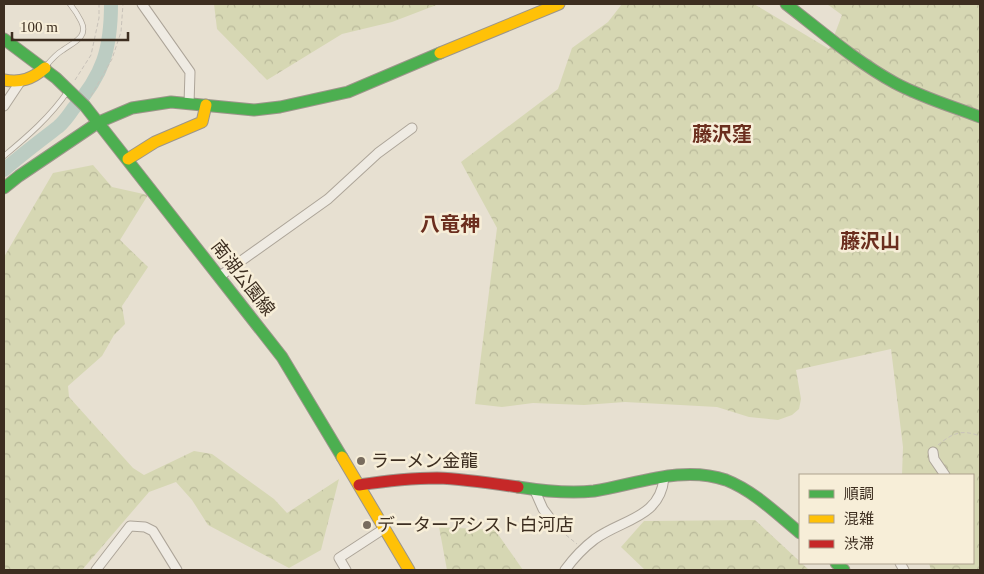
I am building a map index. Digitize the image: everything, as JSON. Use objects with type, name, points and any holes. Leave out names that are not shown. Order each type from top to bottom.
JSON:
[{"type":"street","points":[[142,4],[190,72],[189,104]]},
{"type":"street","points":[[4,188],[18,176],[99,122],[132,108],[171,102],[254,110],[280,107],[348,92],[559,4]]},
{"type":"street","points":[[786,4],[865,64],[894,82],[922,96],[980,117]]},
{"type":"street","name":"南湖公園線","points":[[4,39],[70,88],[99,122],[282,357],[409,570]]},
{"type":"street","points":[[4,80],[20,82],[30,80],[45,68]]},
{"type":"street","points":[[4,106],[20,82]]},
{"type":"street","points":[[128,159],[140,150],[169,135],[202,122],[206,105]]},
{"type":"street","points":[[220,276],[328,198],[378,153],[412,128]]},
{"type":"street","points":[[934,452],[934,459],[944,474]]},
{"type":"street","points":[[359,485],[402,478],[434,478],[466,480],[535,491],[571,493],[694,474],[718,478],[746,491],[762,501],[799,532]]},
{"type":"street","points":[[565,570],[583,549],[596,538],[643,513],[654,505],[663,490],[664,478]]},
{"type":"street","points":[[535,491],[543,509],[555,525]]},
{"type":"street","points":[[96,570],[130,526],[145,527],[153,531],[176,570]]},
{"type":"street","points":[[346,570],[339,558],[385,528]]},
{"type":"lane","points":[[45,68],[51,59],[77,42],[82,36],[84,29],[82,21],[70,4]]},
{"type":"lane","points":[[4,156],[58,106],[70,88]]},
{"type":"path","points":[[70,88],[91,56],[100,4]]},
{"type":"path","points":[[85,106],[112,59],[121,32],[123,4]]},
{"type":"path","points":[[934,452],[938,444],[953,433],[971,433],[980,436]]},
{"type":"path","points":[[555,525],[583,549]]},
{"type":"green space","points":[[214,4],[439,4],[392,22],[342,34],[267,80],[217,29]]},
{"type":"green space","points":[[622,4],[754,4],[829,49],[842,15],[827,4],[980,4],[980,570],[931,570],[929,564],[974,564],[974,474],[902,474],[903,447],[891,349],[796,370],[801,399],[799,409],[792,415],[778,420],[749,417],[717,407],[625,402],[584,405],[533,403],[502,407],[475,404],[497,228],[461,162],[558,89],[572,48],[608,22]]},
{"type":"green space","points":[[93,165],[112,187],[148,195],[120,240],[148,267],[122,306],[125,324],[114,335],[102,356],[68,386],[69,397],[133,468],[144,475],[194,451],[212,454],[274,499],[287,513],[339,479],[321,550],[289,568],[208,525],[192,500],[176,482],[149,492],[82,570],[4,570],[4,257],[53,173]]},
{"type":"green space","points":[[755,520],[799,561],[799,564],[803,564],[809,570],[645,570],[621,547],[644,521]]},
{"type":"green space","points":[[439,527],[495,530],[523,570],[447,570]]},
{"type":"waterway","points":[[4,170],[60,125],[92,85],[107,48],[111,4]]},
{"type":"traffic: fast","points":[[786,4],[852,55],[895,83],[980,117]]},
{"type":"traffic: fast","points":[[4,39],[56,78],[85,106],[282,357],[342,457]]},
{"type":"traffic: fast","points":[[4,188],[99,122],[132,108],[171,102],[254,110],[280,107],[348,92],[440,53]]},
{"type":"traffic: fast","points":[[518,487],[556,492],[585,492],[660,477],[693,474],[710,476],[726,480],[746,490],[799,532]]},
{"type":"traffic: fast","points":[[837,564],[844,570]]},
{"type":"traffic: slow","points":[[440,53],[559,4]]},
{"type":"traffic: slow","points":[[4,80],[16,81],[26,79],[36,75],[45,68]]},
{"type":"traffic: slow","points":[[128,159],[155,142],[202,122],[206,105]]},
{"type":"traffic: slow","points":[[342,457],[409,570]]},
{"type":"traffic: jam","points":[[359,485],[437,478],[518,487]]},
{"type":"place","name":"ラーメン金龍","points":[[361,461]]},
{"type":"place","name":"データーアシスト白河店","points":[[367,525]]},
{"type":"district","name":"藤沢窪","points":[[722,134]]},
{"type":"district","name":"八竜神","points":[[450,224]]},
{"type":"district","name":"藤沢山","points":[[870,241]]}]
